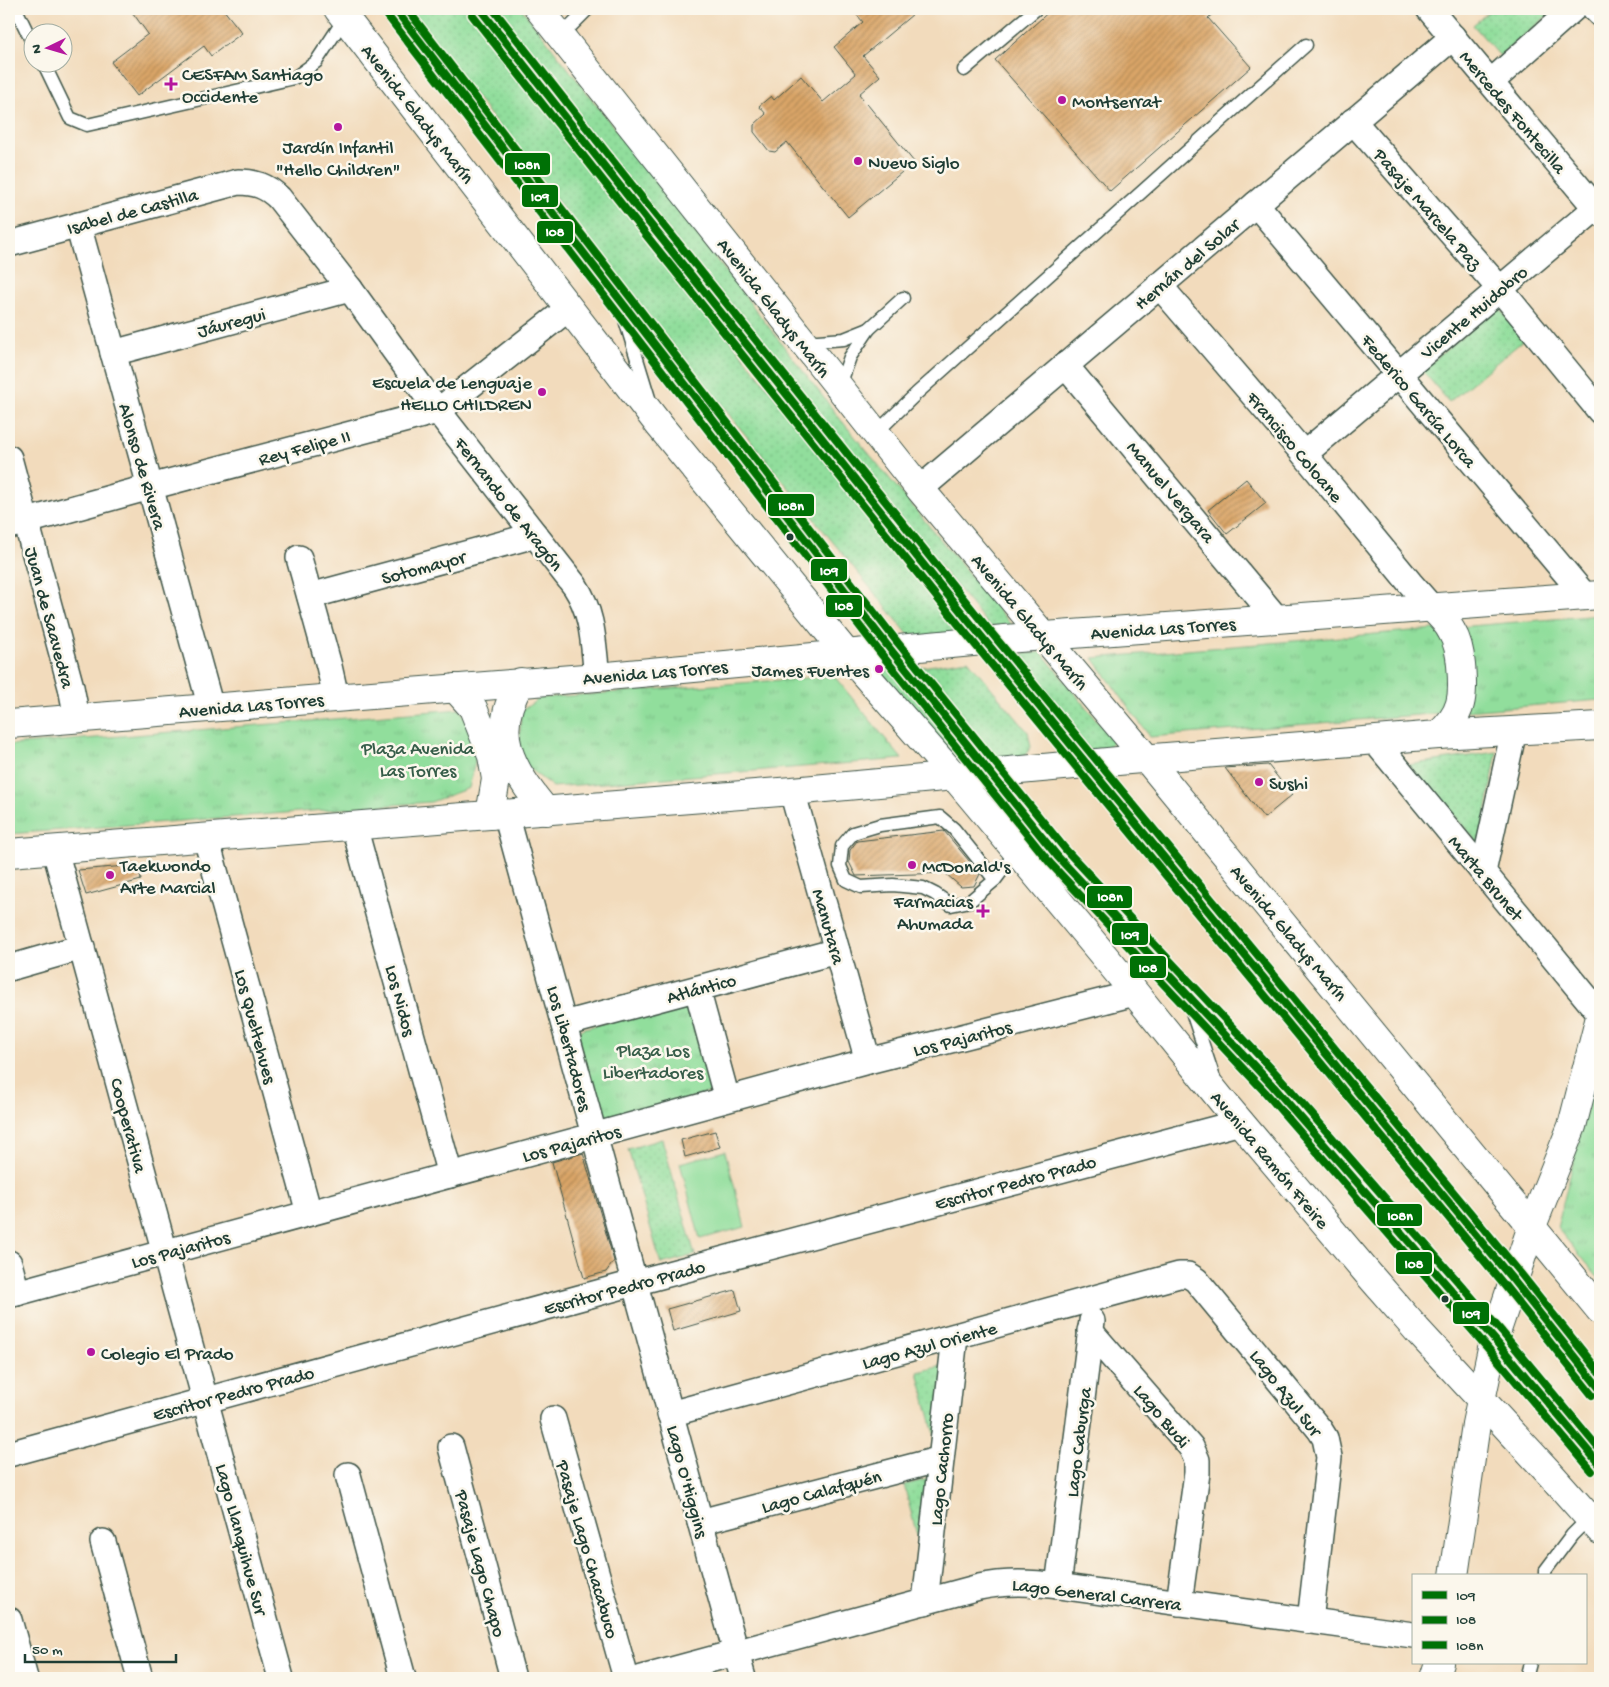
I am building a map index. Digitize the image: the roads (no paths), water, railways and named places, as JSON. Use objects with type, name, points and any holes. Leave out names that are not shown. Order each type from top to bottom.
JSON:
[{"type":"main road","name":"Avenida Gladys Marín","points":[[539,9],[805,342],[875,434],[1146,759],[1600,1310]]},
{"type":"main road","name":"Avenida Gladys Marín","points":[[342,13],[660,426],[846,653],[954,776]]},
{"type":"main road","name":"Avenida Las Torres","points":[[9,724],[597,677],[1044,636],[1593,596]]},
{"type":"main road","points":[[1432,608],[1446,622],[1457,642],[1463,685],[1458,712],[1447,728],[1438,735]]},
{"type":"main road","points":[[521,682],[512,696],[508,707],[506,733],[508,747],[514,767],[520,778],[546,811]]},
{"type":"main road","points":[[455,688],[473,708],[492,756],[495,768],[498,815]]},
{"type":"main road","points":[[9,853],[792,791],[1086,764],[1438,735],[1600,726]]},
{"type":"main road","name":"Avenida Ramón Freire","points":[[954,776],[1223,1102],[1370,1276],[1480,1400],[1595,1524]]},
{"type":"main road","points":[[1454,1574],[1480,1400],[1494,1339],[1532,1226],[1572,1126],[1600,1016]]},
{"type":"main road","points":[[1471,1457],[1478,1446],[1488,1440],[1505,1438],[1518,1440]]},
{"type":"main road","points":[[1434,1678],[1439,1664]]},
{"type":"street","name":"Mercedes Fontecilla","points":[[1429,9],[1598,210]]},
{"type":"street","points":[[1491,82],[1573,9]]},
{"type":"street","points":[[1595,9],[1600,14]]},
{"type":"street","name":"Hernán del Solar","points":[[920,489],[1452,37]]},
{"type":"street","name":"Pasaje Marcela Paz","points":[[1353,121],[1500,289],[1600,411]]},
{"type":"street","name":"Isabel de Castilla","points":[[9,244],[230,184],[247,182],[256,184]]},
{"type":"street","name":"Fernando de Aragón","points":[[256,184],[265,187],[279,198],[350,289],[438,411],[575,586],[585,603],[591,621],[597,677]]},
{"type":"street","name":"Federico García Lorca","points":[[1256,204],[1398,374],[1593,596]]},
{"type":"street","name":"Vicente Huidobro","points":[[1304,454],[1500,289],[1598,210]]},
{"type":"street","name":"Alonso de Rivera","points":[[78,225],[211,708]]},
{"type":"street","name":"Francisco Coloane","points":[[1159,285],[1304,454],[1432,608]]},
{"type":"street","name":"Jáuregui","points":[[112,353],[350,289]]},
{"type":"street","name":"Rey Felipe II","points":[[17,524],[438,411],[569,308]]},
{"type":"street","name":"Manuel Vergara","points":[[1065,365],[1278,619]]},
{"type":"street","name":"Juan de Saavedra","points":[[9,458],[17,524],[68,678],[77,718]]},
{"type":"street","name":"Sotomayor","points":[[310,596],[536,535]]},
{"type":"street","points":[[299,558],[336,697]]},
{"type":"street","points":[[1483,872],[1514,730]]},
{"type":"street","name":"Marta Brunet","points":[[1375,741],[1600,1016]]},
{"type":"street","name":"Manutara","points":[[792,791],[868,1061]]},
{"type":"street","name":"Los Libertadores","points":[[498,815],[564,1024],[634,1283]]},
{"type":"street","name":"Los Nidos","points":[[354,826],[450,1175]]},
{"type":"street","name":"Los Queltehues","points":[[206,838],[309,1213]]},
{"type":"street","name":"Cooperativa","points":[[55,850],[205,1400]]},
{"type":"street","points":[[9,968],[82,948]]},
{"type":"street","name":"Atlántico","points":[[564,1024],[837,951]]},
{"type":"street","points":[[697,988],[727,1099]]},
{"type":"street","name":"Los Pajaritos","points":[[13,1294],[868,1061],[1135,993]]},
{"type":"street","name":"Escritor Pedro Prado","points":[[9,1454],[634,1283],[1241,1122]]},
{"type":"street","points":[[9,1262],[13,1294]]},
{"type":"street","name":"Lago Azul Oriente","points":[[670,1414],[1178,1275],[1188,1275]]},
{"type":"street","name":"Lago Azul Sur","points":[[1188,1275],[1196,1280],[1325,1438],[1329,1457],[1310,1621]]},
{"type":"street","name":"Lago O'Higgins","points":[[634,1283],[743,1678]]},
{"type":"street","name":"Lago Caburga","points":[[1058,1586],[1094,1299]]},
{"type":"street","name":"Lago Budi","points":[[1090,1331],[1191,1447],[1197,1460],[1197,1473],[1179,1602]]},
{"type":"street","name":"Lago Cachorro","points":[[925,1602],[955,1336]]},
{"type":"street","name":"Lago Llanquihue Sur","points":[[205,1400],[281,1678]]},
{"type":"street","name":"Pasaje Lago Chacabuco","points":[[553,1419],[626,1678]]},
{"type":"street","name":"Pasaje Lago Chapo","points":[[451,1447],[513,1678]]},
{"type":"street","name":"Lago Calafquén","points":[[700,1522],[941,1459]]},
{"type":"street","points":[[348,1475],[403,1678]]},
{"type":"street","points":[[103,1542],[140,1678]]},
{"type":"street","name":"Lago General Carrera","points":[[642,1678],[979,1587],[1007,1582],[1058,1586],[1412,1635]]},
{"type":"street","points":[[9,1620],[25,1678]]},
{"type":"lane","points":[[16,9],[22,22]]},
{"type":"lane","points":[[395,9],[890,650],[1058,857],[1272,1085],[1494,1339],[1600,1465]]},
{"type":"lane","points":[[480,9],[814,430],[1086,764],[1513,1280],[1600,1389]]},
{"type":"lane","points":[[561,36],[588,9]]},
{"type":"lane","points":[[964,70],[1036,9]]},
{"type":"lane","points":[[48,72],[70,118],[87,125],[294,78],[316,62],[342,13]]},
{"type":"lane","points":[[875,434],[923,387],[1306,45]]},
{"type":"lane","points":[[839,388],[850,357],[869,329],[903,298]]},
{"type":"lane","points":[[619,300],[645,388],[660,426]]},
{"type":"lane","points":[[805,342],[844,339],[869,329]]},
{"type":"lane","points":[[995,880],[954,829],[940,818],[880,825],[853,833],[842,846],[840,866],[846,880],[861,887],[893,885],[923,888],[951,905],[970,901],[995,880],[1016,852]]},
{"type":"lane","points":[[1186,992],[1223,1102]]},
{"type":"lane","points":[[1545,1574],[1545,1571],[1572,1535],[1595,1524]]},
{"type":"lane","points":[[1526,1678],[1530,1664]]},
{"type":"place","name":"CESFAM Santiago Occidente","points":[[171,84]]},
{"type":"place","name":"Montserrat","points":[[1062,100]]},
{"type":"place","name":"Jardín Infantil \"Hello Children\"","points":[[338,127]]},
{"type":"place","name":"Nuevo Siglo","points":[[858,161]]},
{"type":"place","name":"Escuela de Lenguaje HELLO CHILDREN","points":[[542,392]]},
{"type":"place","name":"James Fuentes","points":[[879,669]]},
{"type":"place","name":"Sushi","points":[[1259,782]]},
{"type":"place","name":"McDonald's","points":[[912,865]]},
{"type":"place","name":"Taekwondo Arte Marcial","points":[[110,875]]},
{"type":"place","name":"Farmacias Ahumada","points":[[983,911]]},
{"type":"place","name":"Colegio El Prado","points":[[91,1352]]},
{"type":"park label","name":"Plaza Avenida Las Torres","points":[[418,758]]},
{"type":"park label","name":"Plaza Los Libertadores","points":[[653,1060]]}]
